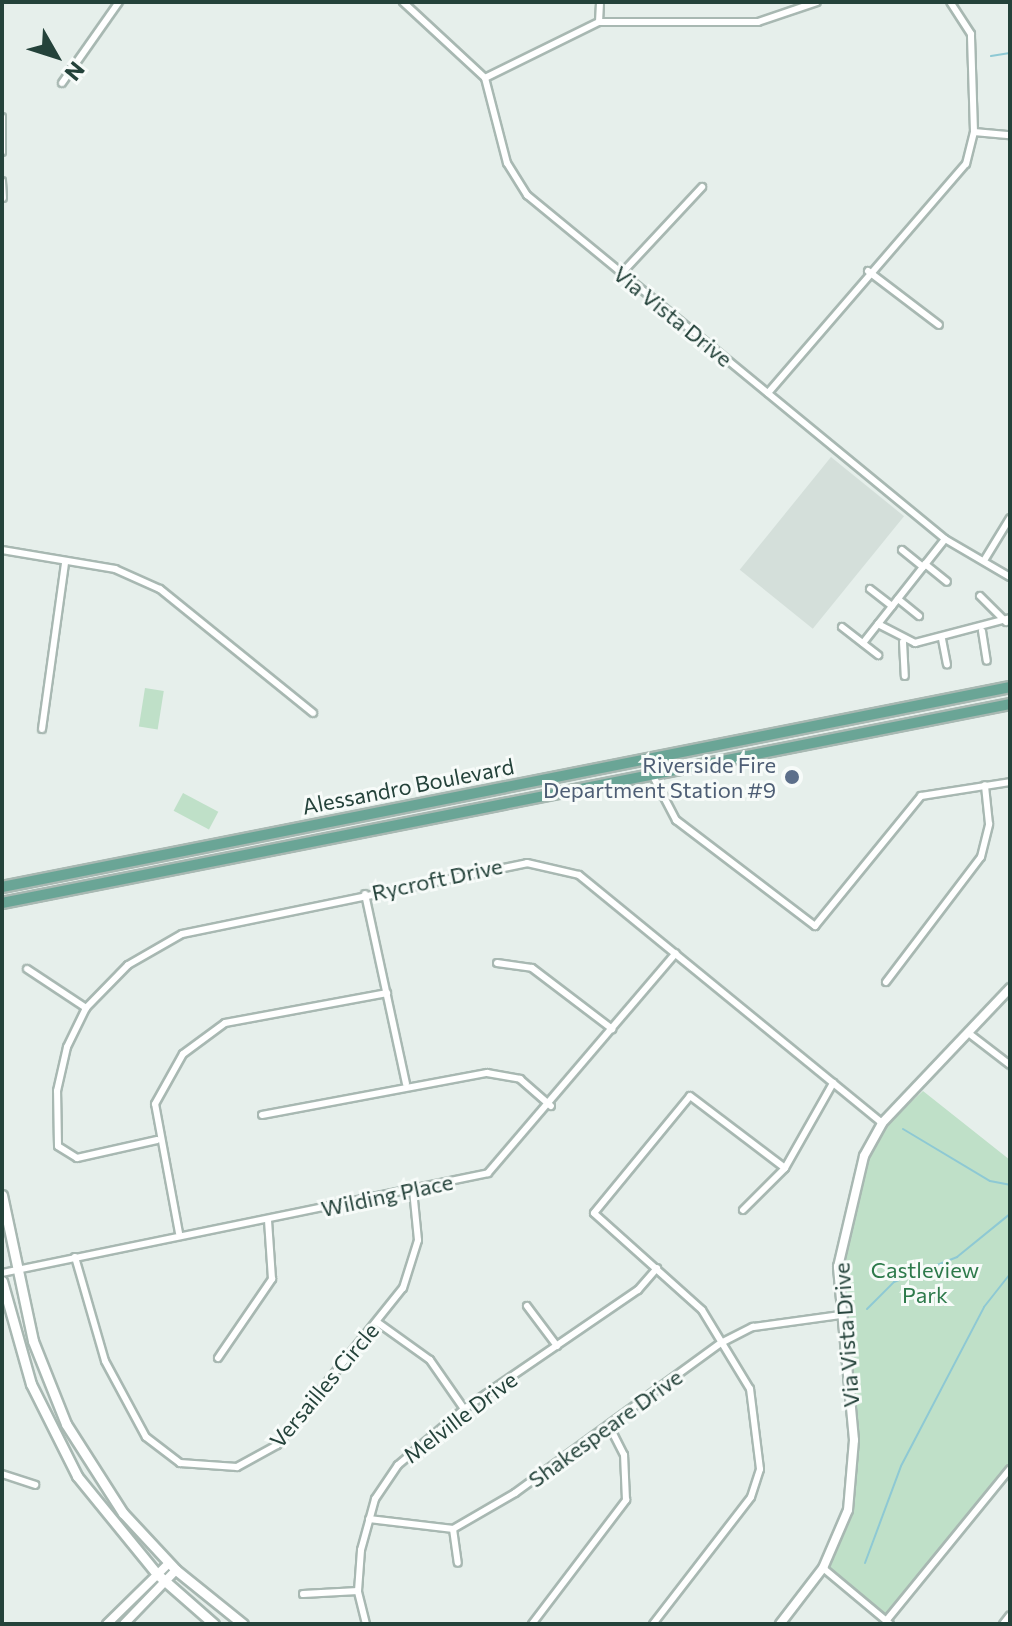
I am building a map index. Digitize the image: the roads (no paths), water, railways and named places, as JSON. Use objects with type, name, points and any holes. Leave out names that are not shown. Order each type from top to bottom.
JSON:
[{"type":"main road","name":"Alessandro Boulevard","points":[[2,887],[1010,687]]},
{"type":"main road","name":"Alessandro Boulevard","points":[[2,903],[1010,704]]},
{"type":"main road","points":[[2,1195],[33,1341],[66,1424],[123,1513],[172,1566],[243,1624]]},
{"type":"main road","points":[[2,1281],[31,1384],[71,1464],[160,1578],[214,1624]]},
{"type":"street","points":[[62,83],[119,2]]},
{"type":"street","points":[[403,2],[485,78],[599,22],[758,22],[817,2]]},
{"type":"street","points":[[599,22],[600,2]]},
{"type":"street","points":[[768,393],[868,271],[958,178],[974,132],[971,34],[950,2]]},
{"type":"street","name":"Via Vista Drive","points":[[485,78],[515,180],[621,274],[945,539],[985,559],[1010,577]]},
{"type":"street","points":[[2,117],[2,152]]},
{"type":"street","points":[[974,132],[1010,135]]},
{"type":"street","points":[[2,181],[3,198]]},
{"type":"street","points":[[621,274],[702,187]]},
{"type":"street","points":[[868,271],[939,325]]},
{"type":"street","points":[[985,559],[1010,518]]},
{"type":"street","points":[[863,643],[945,539]]},
{"type":"street","points":[[2,550],[115,569],[160,589],[313,713]]},
{"type":"street","points":[[902,550],[947,582]]},
{"type":"street","points":[[42,729],[65,563]]},
{"type":"street","points":[[870,589],[892,606]]},
{"type":"street","points":[[878,624],[903,642],[942,639],[982,631],[1008,620],[980,596]]},
{"type":"street","points":[[898,599],[919,616]]},
{"type":"street","points":[[842,627],[878,655]]},
{"type":"street","points":[[982,631],[987,661]]},
{"type":"street","points":[[942,639],[947,665]]},
{"type":"street","points":[[903,642],[905,676]]},
{"type":"street","points":[[653,776],[676,820],[815,926],[921,796],[1010,782]]},
{"type":"street","points":[[886,982],[981,857],[989,824],[985,785]]},
{"type":"street","name":"Rycroft Drive","points":[[157,1140],[63,1155],[57,1091],[86,1008],[128,965],[182,934],[498,865],[554,865],[579,875],[882,1123]]},
{"type":"street","points":[[365,894],[406,1084]]},
{"type":"street","name":"Wilding Place","points":[[2,1273],[179,1233],[268,1220],[488,1173],[551,1106],[676,953]]},
{"type":"street","points":[[497,963],[532,968],[612,1029]]},
{"type":"street","points":[[27,969],[86,1008]]},
{"type":"street","name":"Via Vista Drive","points":[[780,1624],[823,1568],[855,1473],[838,1267],[851,1194],[882,1123],[971,1035],[1010,988]]},
{"type":"street","points":[[179,1233],[157,1140],[155,1104],[168,1073],[225,1023],[387,993]]},
{"type":"street","points":[[971,1035],[1010,1065]]},
{"type":"street","points":[[262,1115],[406,1084],[487,1073],[520,1079],[551,1106]]},
{"type":"street","points":[[743,1210],[785,1168],[833,1083]]},
{"type":"street","points":[[653,1624],[739,1518],[760,1469],[750,1389],[702,1310],[594,1213],[690,1096],[785,1168]]},
{"type":"street","name":"Versailles Circle","points":[[75,1257],[105,1361],[135,1421],[160,1451],[194,1466],[237,1467],[277,1445],[377,1322],[412,1267],[413,1190]]},
{"type":"street","points":[[218,1358],[272,1279],[268,1220]]},
{"type":"street","name":"Melville Drive","points":[[366,1624],[358,1591],[369,1519],[398,1465],[464,1409],[638,1290],[657,1268]]},
{"type":"street","points":[[527,1306],[557,1346]]},
{"type":"street","name":"Shakespeare Drive","points":[[453,1529],[610,1427],[721,1343],[753,1327],[841,1315]]},
{"type":"street","points":[[377,1322],[430,1360],[464,1409]]},
{"type":"street","points":[[532,1624],[626,1500],[624,1455],[610,1427]]},
{"type":"street","points":[[823,1568],[888,1622],[1010,1469]]},
{"type":"street","points":[[2,1474],[35,1485]]},
{"type":"street","points":[[369,1519],[453,1529],[458,1563]]},
{"type":"street","points":[[107,1624],[172,1566]]},
{"type":"street","points":[[124,1624],[160,1578]]},
{"type":"street","points":[[303,1594],[358,1591]]},
{"type":"street","points":[[1003,1624],[1010,1615]]},
{"type":"waterway","points":[[991,56],[1010,53]]},
{"type":"waterway","points":[[903,1129],[990,1181],[1010,1185]]},
{"type":"waterway","points":[[867,1309],[894,1282],[957,1257],[1010,1214]]},
{"type":"waterway","points":[[865,1563],[901,1466],[984,1307],[1010,1274]]},
{"type":"place","name":"Riverside Fire Department Station #9","points":[[792,777]]},
{"type":"park label","name":"Castleview Park","points":[[925,1282]]}]
